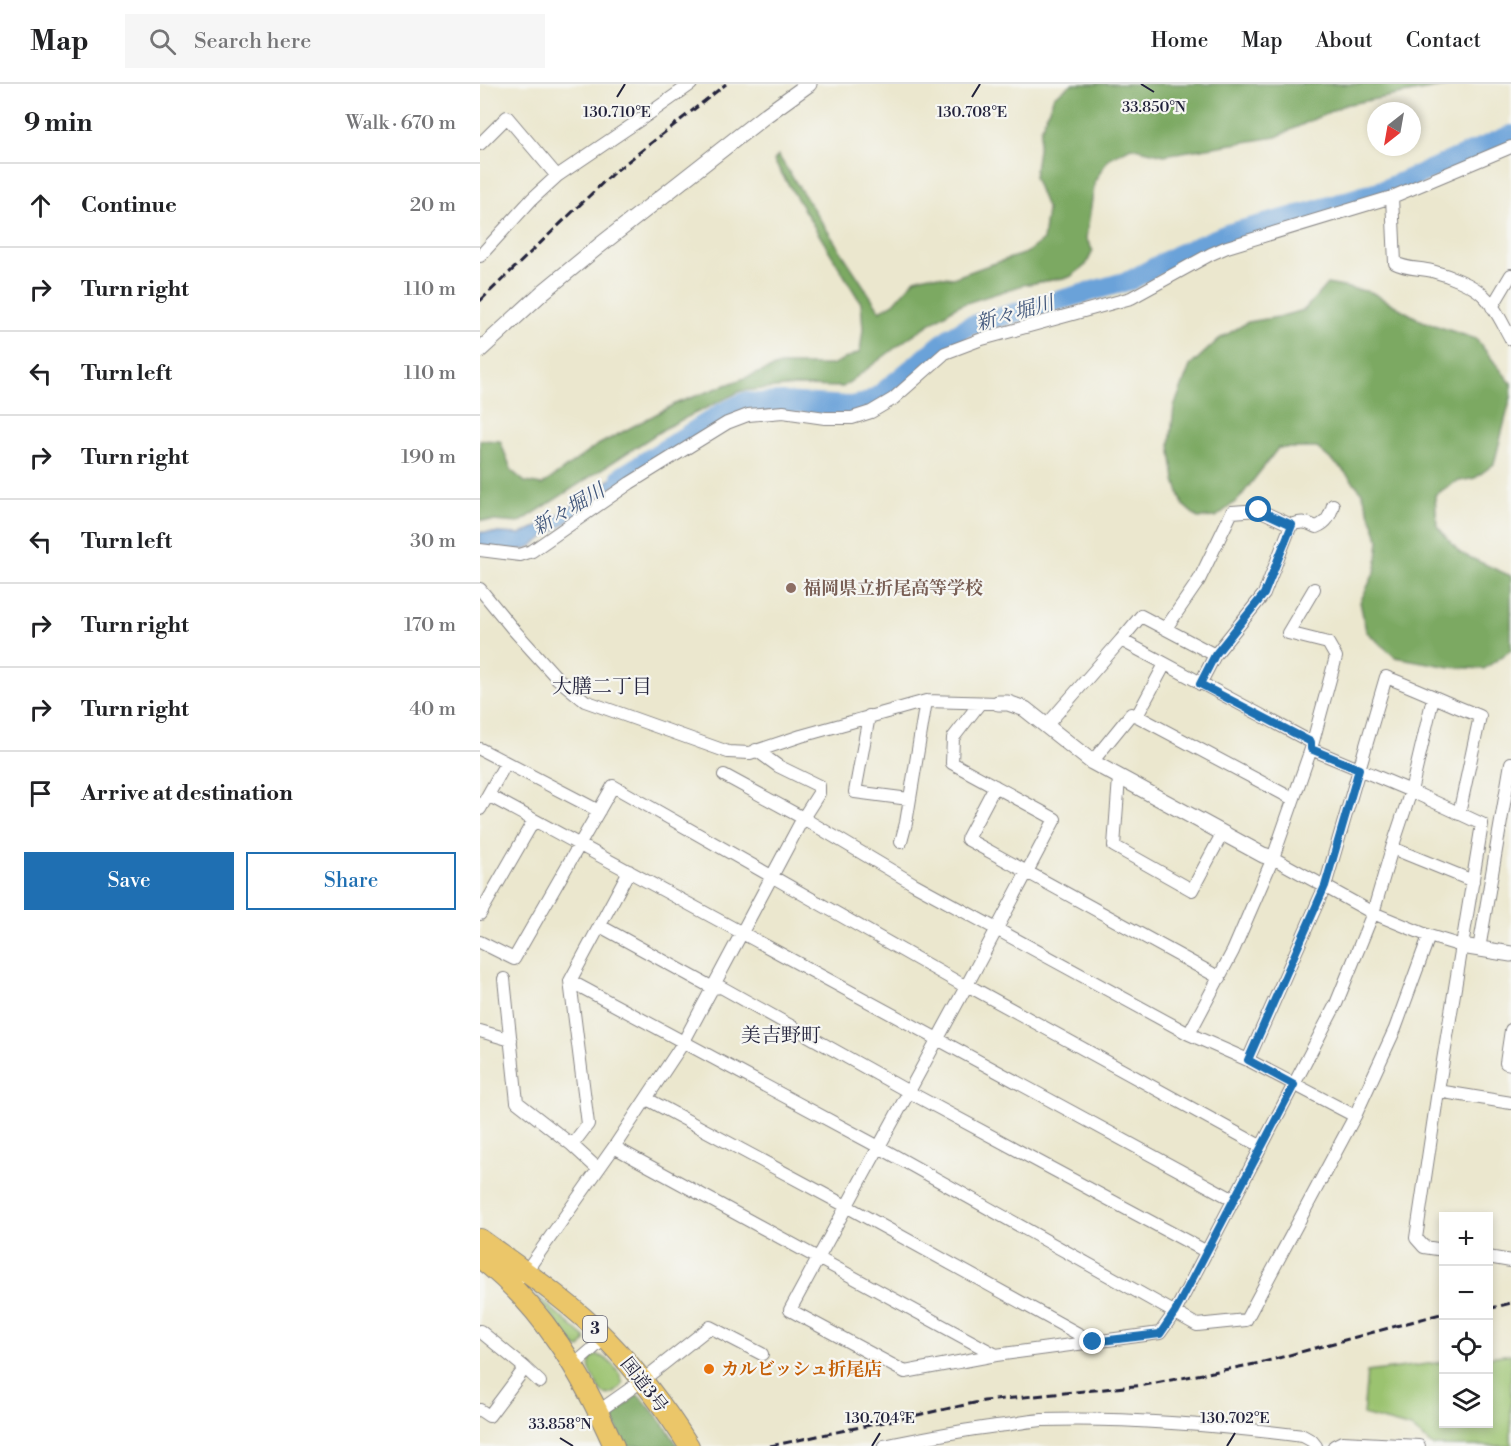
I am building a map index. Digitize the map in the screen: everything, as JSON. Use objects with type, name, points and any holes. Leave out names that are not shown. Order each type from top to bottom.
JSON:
[{"type":"highway","name":"国道3号","points":[[480,1239],[520,1280],[541,1319],[574,1365],[599,1411],[614,1446]]},
{"type":"highway","name":"国道3号","points":[[480,1258],[563,1301],[605,1338],[643,1380],[688,1445]]},
{"type":"street","points":[[480,256],[532,198],[557,176],[691,84]]},
{"type":"street","points":[[480,350],[543,292],[599,246],[809,84]]},
{"type":"street","points":[[480,144],[507,117],[557,176]]},
{"type":"street","points":[[480,550],[520,555],[532,551],[630,483],[727,423],[748,415],[783,412],[825,418],[852,418],[871,412],[893,399],[945,353],[982,339],[1131,298],[1227,247],[1392,196],[1511,147]]},
{"type":"street","points":[[1392,196],[1395,263],[1403,267],[1432,271],[1471,286],[1483,294],[1511,339]]},
{"type":"street","points":[[1492,307],[1505,299],[1511,276]]},
{"type":"street","points":[[1200,684],[1215,655],[1264,594],[1292,525],[1300,521],[1308,522],[1316,527],[1323,524],[1330,516],[1333,505]]},
{"type":"street","points":[[1166,628],[1199,580],[1232,512],[1259,510],[1292,525]]},
{"type":"street","points":[[480,589],[557,678],[585,701],[728,752],[750,753],[926,701],[1008,703],[1025,709],[1092,762],[1119,778],[1373,913],[1429,936],[1462,946],[1511,954]]},
{"type":"street","points":[[1189,1034],[1233,951],[1273,858],[1311,746],[1336,657],[1328,643],[1288,633],[1314,589]]},
{"type":"street","points":[[1046,726],[1142,616],[1215,655]]},
{"type":"street","points":[[1121,640],[1311,746],[1482,824],[1416,1238],[1424,1247],[1439,1249]]},
{"type":"street","points":[[1137,716],[1164,664]]},
{"type":"street","points":[[1248,1060],[1325,886],[1386,677],[1480,716],[1459,814]]},
{"type":"street","points":[[980,703],[953,738],[952,763],[1055,819],[967,986],[790,1310],[905,1372],[996,1355],[1160,1334],[1175,1312],[1207,1252],[1336,1004],[1373,913],[1411,791],[1433,698]]},
{"type":"street","points":[[901,842],[926,701]]},
{"type":"street","points":[[1092,762],[1131,714],[1293,799]]},
{"type":"street","points":[[869,716],[855,792],[909,799]]},
{"type":"street","points":[[480,749],[598,811]]},
{"type":"street","points":[[520,1280],[614,1147],[683,1043],[803,818],[819,793],[819,786],[778,766],[756,750]]},
{"type":"street","points":[[480,809],[506,763]]},
{"type":"street","points":[[1479,949],[1511,764]]},
{"type":"street","points":[[724,775],[803,818],[914,884],[1189,1034],[1248,1060],[1355,1116]]},
{"type":"street","points":[[1119,778],[1114,846],[1192,890],[1222,834]]},
{"type":"street","points":[[480,942],[514,959],[613,786],[951,979],[1262,1147]]},
{"type":"street","points":[[995,786],[967,839],[1220,978]]},
{"type":"street","points":[[488,795],[1234,1200]]},
{"type":"street","points":[[480,914],[534,819]]},
{"type":"street","points":[[1392,848],[1473,880]]},
{"type":"street","points":[[572,1145],[588,1124],[570,981],[629,871]]},
{"type":"street","points":[[600,926],[713,988],[721,987],[909,1092],[1207,1252]]},
{"type":"street","points":[[570,981],[879,1147],[1197,1325],[1246,1320],[1355,1116],[1395,1029],[1429,936]]},
{"type":"street","points":[[504,980],[517,1102],[572,1145],[598,1169]]},
{"type":"street","points":[[1511,1030],[1506,1063],[1511,1064]]},
{"type":"street","points":[[480,1031],[511,1040]]},
{"type":"street","points":[[1438,1090],[1511,1103]]},
{"type":"street","points":[[647,1099],[1093,1342]]},
{"type":"street","points":[[614,1147],[996,1355]]},
{"type":"street","points":[[1493,1258],[1511,1261]]},
{"type":"street","points":[[599,1411],[643,1380],[710,1326],[762,1354]]},
{"type":"street","points":[[480,1331],[540,1382]]},
{"type":"street","points":[[574,1365],[605,1338]]},
{"type":"street","points":[[480,1410],[489,1416],[525,1368]]},
{"type":"street","points":[[884,1446],[991,1426],[1041,1420],[1092,1420],[1241,1428],[1303,1436],[1316,1446]]},
{"type":"street","points":[[1334,1446],[1342,1442],[1419,1446]]},
{"type":"green space","points":[[1072,84],[1457,84],[1344,105],[1276,137],[1164,155],[1131,147],[1108,159],[1095,181],[1086,238],[1093,251],[1086,265],[1070,277],[1023,285],[957,306],[911,336],[843,387],[796,386],[741,391],[667,427],[519,523],[480,520],[480,440],[500,441],[512,471],[525,482],[542,485],[596,446],[677,403],[780,365],[831,365],[860,352],[863,329],[861,303],[774,161],[778,155],[880,311],[894,303],[915,279],[929,275],[953,278],[1026,253],[1043,240],[1047,210],[1034,177],[1041,129],[1054,96]]},
{"type":"green space","points":[[1327,284],[1371,292],[1422,321],[1476,339],[1511,383],[1511,397],[1494,464],[1475,478],[1455,482],[1435,495],[1437,526],[1460,553],[1511,576],[1511,650],[1484,669],[1450,667],[1395,657],[1366,631],[1360,602],[1376,569],[1379,540],[1362,492],[1343,470],[1317,448],[1278,448],[1239,499],[1216,517],[1198,518],[1183,505],[1175,480],[1170,445],[1174,407],[1190,366],[1219,339],[1248,322],[1304,310]]},
{"type":"green space","points":[[531,1290],[585,1338],[586,1341],[580,1348],[570,1340]]},
{"type":"green space","points":[[1511,1354],[1511,1446],[1433,1446],[1411,1428],[1363,1415],[1367,1372],[1439,1363],[1439,1428],[1493,1428],[1493,1356]]},
{"type":"green space","points":[[597,1355],[610,1362],[622,1379],[623,1384],[611,1394],[602,1393],[591,1372],[590,1363]]},
{"type":"green space","points":[[637,1395],[666,1427],[678,1446],[624,1446],[612,1416],[613,1411],[622,1408]]},
{"type":"water","points":[[640,459],[644,466],[527,549],[514,550],[480,546],[480,532],[520,534],[547,523]]},
{"type":"waterway","name":"新々堀川","points":[[621,477],[722,413],[745,402],[850,406],[866,403],[878,396],[949,338],[969,326],[1131,280],[1177,255],[1227,234],[1385,189],[1511,135]]},
{"type":"railway","points":[[480,301],[612,174],[726,84]]},
{"type":"railway","points":[[1493,1308],[1511,1303]]},
{"type":"railway","points":[[770,1446],[984,1401],[1145,1385],[1260,1363],[1439,1314]]},
{"type":"place","name":"福岡県立折尾高等学校","points":[[791,588]]},
{"type":"place","name":"カルビッシュ折尾店","points":[[709,1369]]},
{"type":"district","name":"大膳二丁目","points":[[602,687]]},
{"type":"district","name":"美吉野町","points":[[781,1036]]},
{"type":"route","points":[[1093,1342],[1160,1334],[1175,1312],[1294,1085],[1248,1060],[1325,886],[1359,769],[1311,749],[1311,742],[1200,684],[1215,655],[1264,594],[1292,525],[1259,510]]}]
